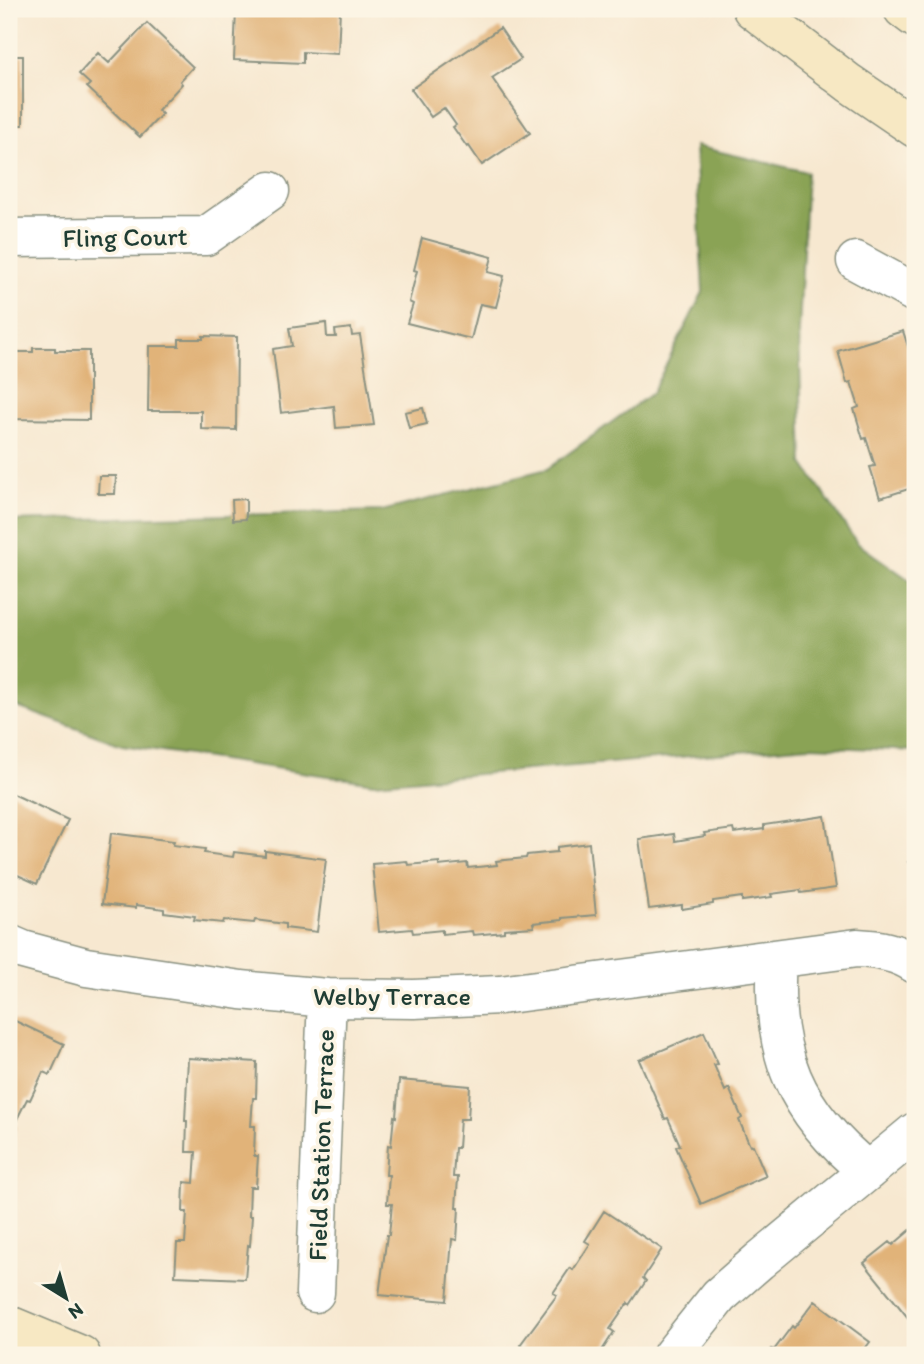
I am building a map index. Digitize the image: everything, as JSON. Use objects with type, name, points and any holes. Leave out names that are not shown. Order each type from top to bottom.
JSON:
[{"type":"main road","points":[[752,9],[849,83],[915,128]]},
{"type":"main road","points":[[903,9],[915,18]]},
{"type":"main road","points":[[9,1325],[81,1355]]},
{"type":"street","name":"Fling Court","points":[[9,238],[206,236],[270,191]]},
{"type":"street","points":[[856,261],[915,293]]},
{"type":"street","name":"Welby Terrace","points":[[9,944],[86,967],[241,990],[327,998],[414,999],[500,995],[857,948],[890,952],[915,964]]},
{"type":"street","points":[[777,959],[776,1019],[782,1049],[792,1077],[824,1130],[844,1152],[868,1171]]},
{"type":"street","name":"Field Station Terrace","points":[[315,1293],[327,998]]},
{"type":"street","points":[[672,1355],[719,1296],[915,1132]]},
{"type":"green space","points":[[695,146],[807,172],[799,330],[803,463],[857,543],[915,584],[915,751],[810,746],[374,783],[122,745],[9,704],[9,521],[382,511],[547,469],[652,393],[703,292]]},
{"type":"building","points":[[252,9],[340,9],[338,54],[303,52],[303,63],[234,60],[236,11],[252,12]]},
{"type":"building","points":[[147,23],[193,67],[180,81],[182,84],[158,110],[162,114],[140,137],[87,87],[90,84],[79,74],[98,53],[109,63]]},
{"type":"building","points":[[500,28],[521,59],[492,78],[530,133],[482,165],[453,127],[456,125],[444,108],[431,117],[411,89]]},
{"type":"building","points":[[9,56],[23,56],[23,125],[9,125]]},
{"type":"building","points":[[422,238],[492,257],[488,272],[504,276],[496,307],[480,304],[471,339],[407,323],[413,304],[409,302]]},
{"type":"building","points":[[326,323],[327,337],[336,337],[335,330],[351,328],[352,336],[360,335],[374,425],[336,428],[334,406],[281,413],[273,349],[292,346],[289,328]]},
{"type":"building","points":[[903,331],[913,362],[915,361],[915,487],[880,498],[870,467],[875,466],[854,409],[859,407],[851,382],[847,383],[838,351]]},
{"type":"building","points":[[203,336],[237,337],[236,430],[201,429],[201,411],[148,411],[149,346],[179,346],[179,339],[203,339]]},
{"type":"building","points":[[33,348],[89,351],[89,420],[9,419],[9,352],[33,352]]},
{"type":"building","points":[[423,408],[427,424],[409,428],[405,412]]},
{"type":"building","points":[[99,476],[116,476],[115,494],[98,494]]},
{"type":"building","points":[[246,499],[246,519],[233,520],[232,500]]},
{"type":"building","points":[[9,792],[68,820],[37,884],[9,871]]},
{"type":"building","points":[[825,816],[836,888],[771,894],[772,897],[742,901],[742,897],[682,909],[682,905],[649,909],[639,839],[674,834],[675,841],[705,836],[704,833],[764,829],[764,825]]},
{"type":"building","points":[[111,833],[174,841],[173,845],[205,849],[204,853],[233,857],[234,852],[265,856],[265,851],[326,859],[317,932],[285,928],[285,924],[255,920],[254,923],[224,920],[223,923],[194,920],[195,916],[164,912],[164,909],[102,904]]},
{"type":"building","points":[[589,843],[596,915],[562,918],[533,923],[534,927],[473,935],[472,931],[442,934],[442,930],[413,933],[412,929],[379,932],[372,864],[407,861],[408,865],[439,862],[439,866],[467,863],[468,868],[497,865],[496,861],[557,852],[557,847]]},
{"type":"building","points":[[915,857],[915,871],[908,862]]},
{"type":"building","points":[[9,1018],[64,1044],[50,1075],[43,1072],[30,1100],[27,1099],[14,1125],[17,1127],[9,1146]]},
{"type":"building","points":[[704,1032],[718,1064],[714,1065],[725,1091],[729,1088],[742,1118],[739,1120],[766,1176],[701,1204],[676,1147],[680,1145],[668,1118],[665,1119],[639,1060]]},
{"type":"building","points":[[188,1058],[257,1062],[256,1098],[253,1098],[251,1126],[255,1126],[254,1156],[258,1156],[256,1187],[250,1187],[249,1216],[252,1216],[245,1279],[175,1276],[177,1243],[185,1243],[187,1212],[183,1212],[184,1182],[194,1183],[196,1152],[186,1152]]},
{"type":"building","points":[[399,1080],[470,1086],[468,1119],[460,1119],[458,1148],[455,1148],[453,1177],[458,1177],[456,1208],[459,1208],[457,1240],[452,1239],[447,1301],[379,1295],[392,1204],[387,1204],[388,1145],[391,1146],[394,1116],[396,1117]]},
{"type":"building","points":[[604,1211],[662,1249],[643,1278],[646,1281],[610,1329],[614,1332],[599,1355],[517,1355],[523,1347],[520,1345],[557,1295],[553,1293],[570,1268],[573,1270],[590,1244],[585,1241]]},
{"type":"building","points":[[915,1226],[915,1314],[909,1319],[864,1263],[890,1242],[893,1245]]},
{"type":"building","points":[[815,1301],[870,1342],[860,1355],[766,1355],[771,1349],[774,1350],[792,1326],[794,1328]]}]
